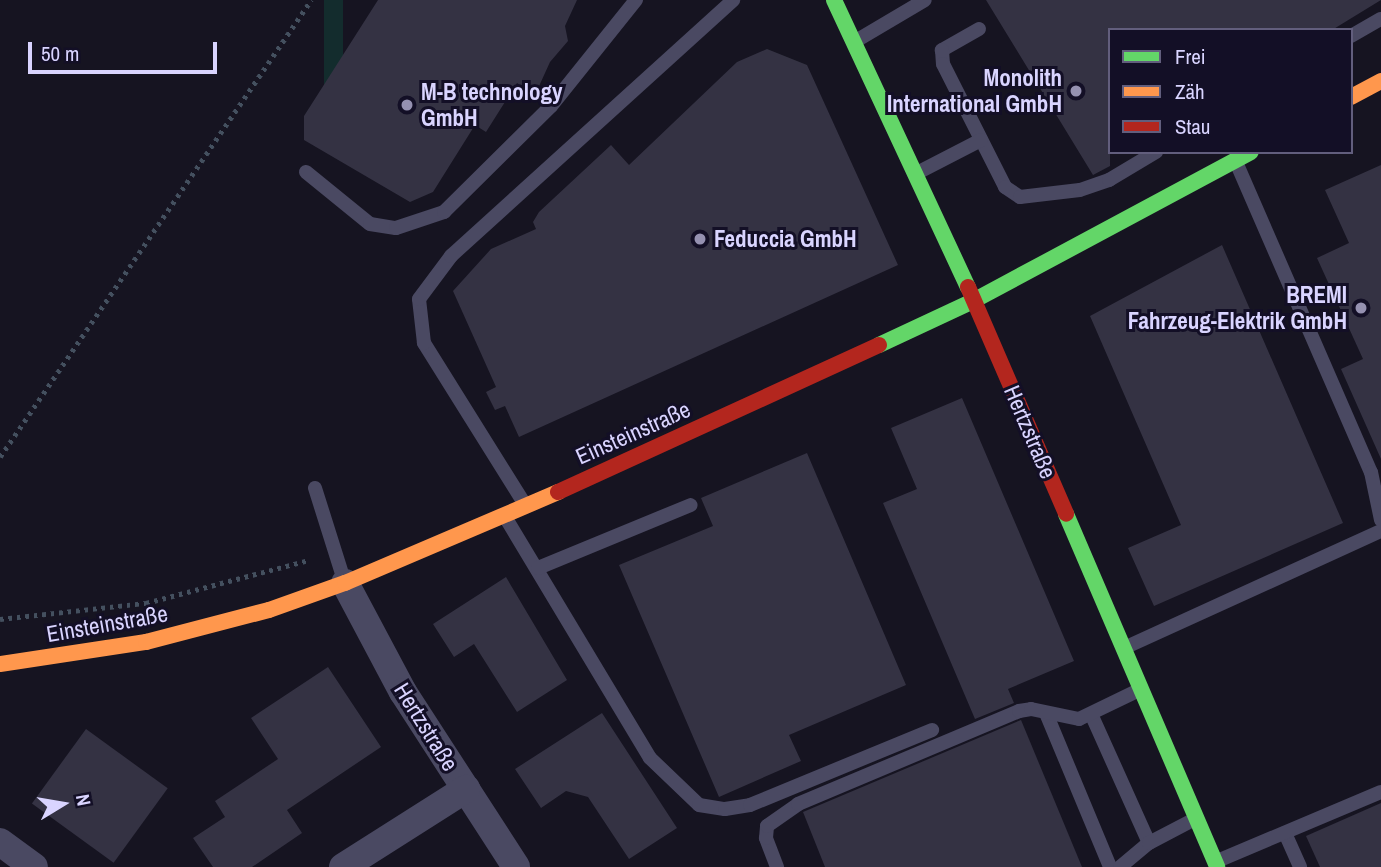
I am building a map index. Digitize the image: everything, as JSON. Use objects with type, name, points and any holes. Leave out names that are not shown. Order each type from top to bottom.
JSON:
[{"type":"street","name":"Hertzstraße","points":[[834,0],[973,301],[1216,865]]},
{"type":"street","points":[[1353,96],[1381,81]]},
{"type":"street","name":"Einsteinstraße","points":[[0,664],[146,642],[270,610],[345,583],[662,447],[973,301],[1247,154]]},
{"type":"street","name":"Hertzstraße","points":[[345,583],[368,633],[516,867]]},
{"type":"street","points":[[343,867],[466,789]]},
{"type":"street","points":[[0,842],[34,867]]},
{"type":"lane","points":[[306,172],[370,224],[396,228],[444,212],[551,106],[636,0]]},
{"type":"lane","points":[[525,505],[424,343],[419,299],[451,256],[733,0]]},
{"type":"lane","points":[[854,42],[925,0]]},
{"type":"lane","points":[[1353,35],[1381,19]]},
{"type":"lane","points":[[979,29],[942,50],[943,64],[1005,187],[1020,197],[1080,190],[1109,180],[1153,154]]},
{"type":"lane","points":[[916,174],[981,140]]},
{"type":"lane","points":[[1236,160],[1371,472],[1381,520]]},
{"type":"lane","points":[[315,488],[345,583]]},
{"type":"lane","points":[[538,568],[691,505]]},
{"type":"lane","points":[[504,514],[650,758],[699,805],[725,809],[750,805],[932,730]]},
{"type":"lane","points":[[1123,649],[1381,531]]},
{"type":"lane","points":[[777,867],[766,838],[767,826],[798,804],[1019,711],[1046,712],[1079,719],[1092,716],[1140,690]]},
{"type":"lane","points":[[1046,712],[1110,867]]},
{"type":"lane","points":[[1092,716],[1149,843]]},
{"type":"lane","points":[[1216,865],[1381,792]]},
{"type":"lane","points":[[1120,867],[1149,843],[1196,818]]},
{"type":"lane","points":[[1285,833],[1300,867]]},
{"type":"path","points":[[0,457],[311,0]]},
{"type":"path","points":[[0,619],[146,603],[335,552]]},
{"type":"green space","points":[[324,0],[343,0],[343,137],[324,137]]},
{"type":"building","name":"M-B technology GmbH","points":[[378,0],[577,0],[565,26],[568,41],[550,62],[535,95],[517,83],[486,132],[475,125],[433,192],[410,202],[304,140],[304,116]]},
{"type":"building","name":"Monolith International GmbH","points":[[986,0],[1381,0],[1335,28],[1108,28],[1110,166],[1093,175]]},
{"type":"building","name":"Feduccia GmbH","points":[[767,49],[807,65],[898,265],[519,437],[505,406],[495,410],[486,392],[496,387],[453,291],[491,249],[536,229],[533,222],[539,212],[611,145],[629,165],[737,62]]},
{"type":"building","name":"BREMI Fahrzeug-Elektrik GmbH","points":[[1381,165],[1381,459],[1341,369],[1363,359],[1317,258],[1349,243],[1325,190]]},
{"type":"building","points":[[1222,245],[1343,523],[1154,606],[1128,548],[1181,525],[1090,316]]},
{"type":"building","points":[[962,398],[1074,661],[1008,689],[1014,703],[975,719],[883,503],[917,489],[891,428]]},
{"type":"building","points":[[807,453],[906,685],[789,735],[801,761],[719,797],[619,565],[713,526],[701,498]]},
{"type":"building","points":[[506,577],[567,680],[517,712],[474,644],[454,657],[433,624]]},
{"type":"building","points":[[328,667],[381,747],[287,810],[302,833],[252,867],[213,867],[193,838],[225,817],[215,801],[278,759],[251,718]]},
{"type":"building","points":[[602,713],[677,828],[629,859],[588,797],[566,791],[541,808],[515,769]]},
{"type":"building","points":[[1021,720],[1082,867],[825,867],[803,812]]},
{"type":"building","points":[[86,729],[168,788],[114,863],[32,803]]},
{"type":"building","points":[[1381,803],[1381,867],[1320,867],[1306,836]]},
{"type":"traffic: fast","points":[[834,0],[968,287]]},
{"type":"traffic: fast","points":[[879,345],[973,301],[1247,154]]},
{"type":"traffic: fast","points":[[1066,514],[1217,867]]},
{"type":"traffic: slow","points":[[1353,96],[1381,81]]},
{"type":"traffic: slow","points":[[0,664],[146,642],[269,610],[345,583],[558,492]]},
{"type":"traffic: jam","points":[[968,287],[1066,514]]},
{"type":"traffic: jam","points":[[558,492],[879,345]]},
{"type":"place","name":"Monolith International GmbH","points":[[1076,91]]},
{"type":"place","name":"M-B technology GmbH","points":[[407,105]]},
{"type":"place","name":"Feduccia GmbH","points":[[700,239]]},
{"type":"place","name":"BREMI Fahrzeug-Elektrik GmbH","points":[[1361,308]]}]
